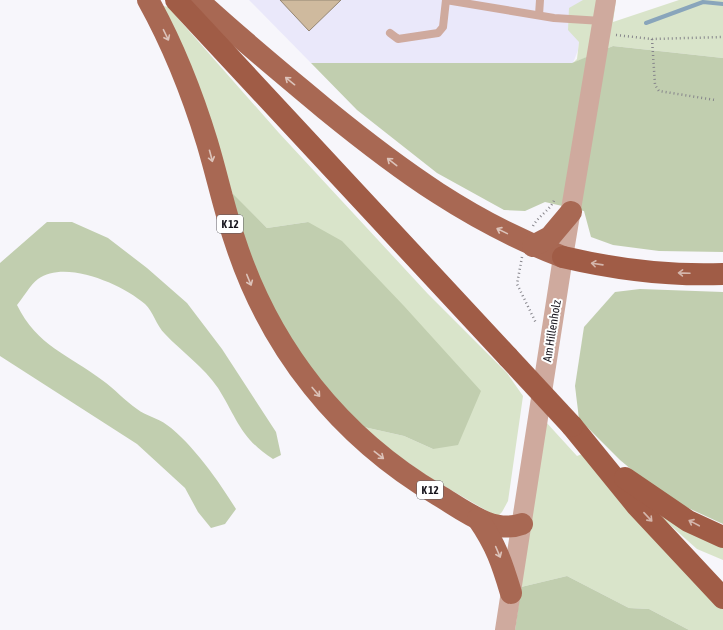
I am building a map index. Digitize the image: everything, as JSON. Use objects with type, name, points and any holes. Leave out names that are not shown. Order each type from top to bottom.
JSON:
[{"type":"highway","points":[[176,0],[572,426],[637,506],[723,598]]},
{"type":"highway","points":[[563,258],[631,269],[674,273],[723,274]]},
{"type":"highway","points":[[596,454],[648,496],[688,521],[723,537]]},
{"type":"main road","name":"K 12","points":[[148,0],[171,46],[197,110],[243,265],[268,320],[284,349],[316,393],[350,429],[376,453],[404,473],[478,519],[511,528],[522,524]]},
{"type":"main road","points":[[198,0],[256,53],[404,171],[445,199],[487,224],[563,258]]},
{"type":"main road","points":[[530,244],[550,237],[571,212]]},
{"type":"main road","name":"K 12","points":[[478,519],[492,538],[499,554],[511,593]]},
{"type":"street","name":"Am Hillenholz","points":[[505,630],[563,258],[606,0]]},
{"type":"lane","points":[[390,33],[398,39],[438,33],[443,26],[446,0],[602,27]]},
{"type":"lane","points":[[539,15],[540,0]]},
{"type":"path","points":[[602,27],[652,39],[723,37]]},
{"type":"path","points":[[652,39],[655,85],[659,91],[715,100]]},
{"type":"path","points":[[538,329],[517,284],[519,265],[530,244],[535,221],[552,205],[556,191]]},
{"type":"shaded area","points":[[249,0],[584,0],[578,50],[573,63],[311,63]]},
{"type":"green space","points":[[583,0],[616,0],[613,22],[679,0],[723,0],[723,58],[613,46],[573,63],[577,59],[579,42],[568,30],[569,8]]},
{"type":"green space","points":[[160,5],[168,7],[279,133],[428,294],[507,373],[523,396],[508,501],[498,516],[427,476],[355,425],[404,436],[433,449],[308,222],[267,228],[233,195]]},
{"type":"green space","points":[[613,46],[723,58],[723,252],[659,251],[613,245],[591,237],[584,211],[545,202],[525,211],[504,210],[437,173],[357,110],[311,63],[572,63]]},
{"type":"green space","points":[[233,194],[267,228],[308,222],[342,241],[404,306],[481,391],[458,445],[433,449],[404,436],[355,425],[286,341],[227,201]]},
{"type":"green space","points":[[47,222],[72,222],[108,238],[147,268],[187,303],[222,349],[276,432],[281,455],[273,459],[253,443],[246,435],[212,380],[200,366],[165,334],[148,307],[135,296],[108,282],[93,276],[78,273],[63,272],[49,274],[38,279],[29,288],[17,305],[25,319],[44,340],[90,371],[137,409],[167,425],[186,442],[214,476],[236,509],[225,524],[211,528],[198,512],[185,488],[137,444],[0,356],[0,263]]},
{"type":"green space","points":[[640,289],[723,292],[723,524],[686,507],[655,489],[620,460],[579,419],[575,386],[584,327],[615,292]]},
{"type":"green space","points":[[545,421],[577,456],[582,454],[723,606],[723,630],[689,630],[649,609],[629,608],[567,576],[521,587]]},
{"type":"green space","points":[[642,500],[723,545],[723,560],[697,549]]},
{"type":"green space","points":[[567,576],[629,608],[649,609],[689,630],[515,630],[521,587]]},
{"type":"building","points":[[280,0],[341,0],[309,31]]},
{"type":"waterway","points":[[646,23],[703,2],[723,4]]}]
